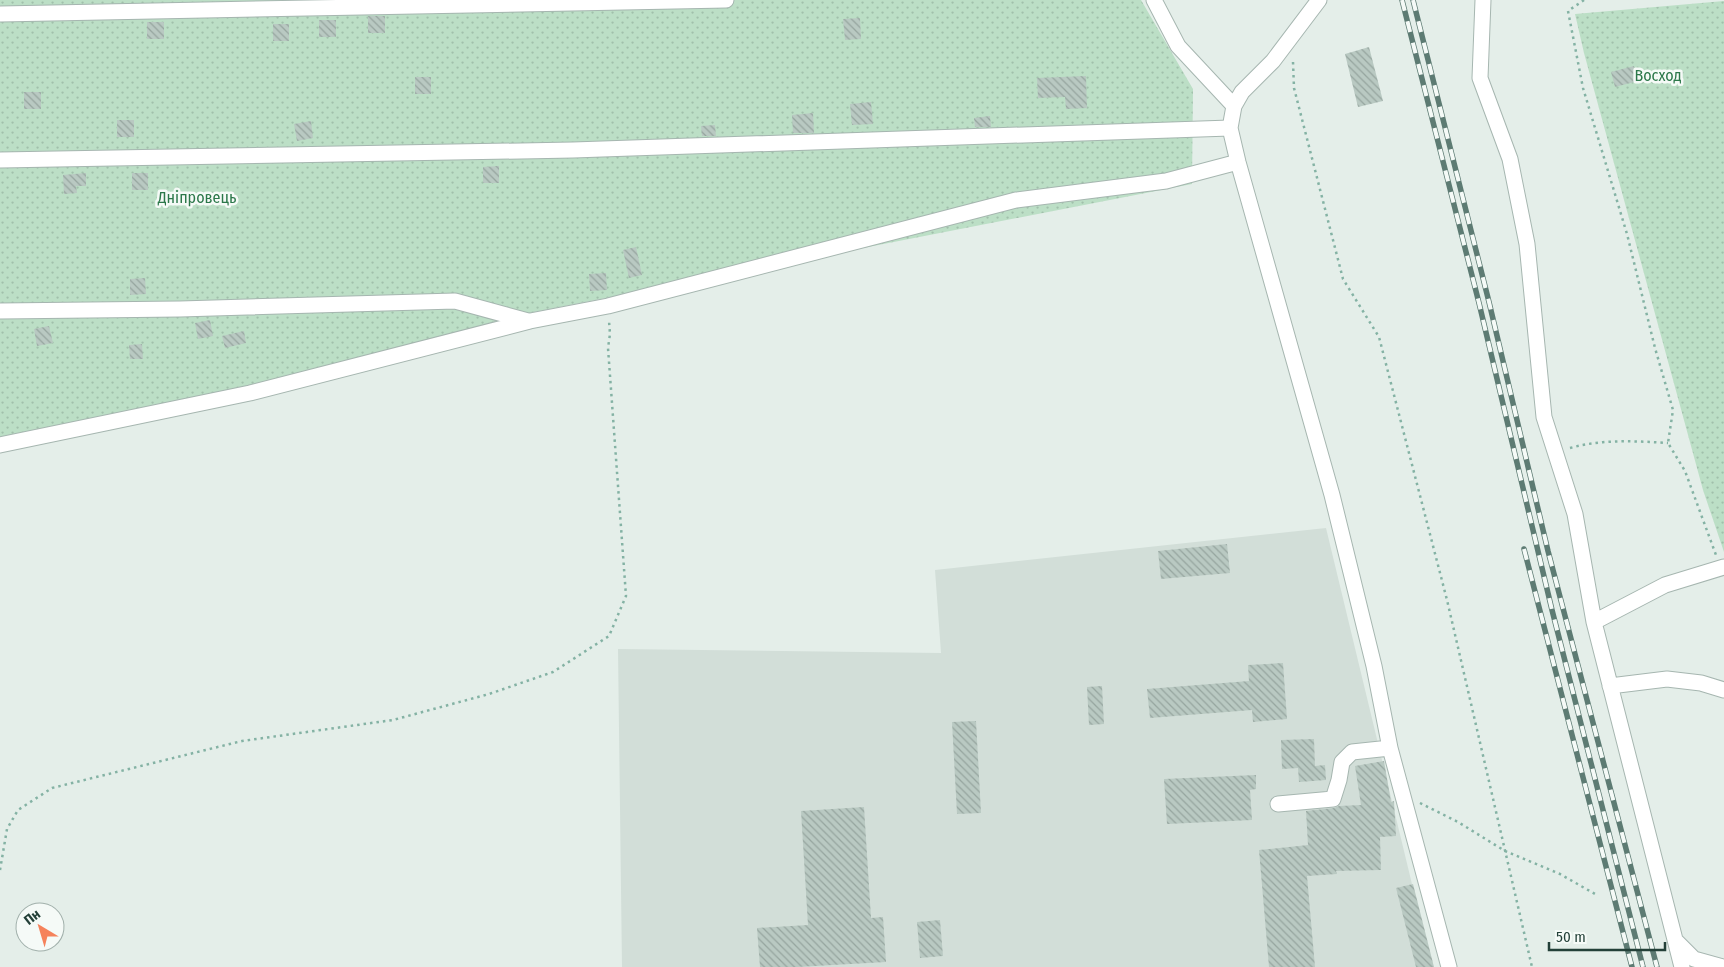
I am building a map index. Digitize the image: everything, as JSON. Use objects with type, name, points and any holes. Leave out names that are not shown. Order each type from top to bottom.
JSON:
[{"type":"street","points":[[0,14],[726,0]]},
{"type":"street","points":[[1154,0],[1178,46],[1234,106]]},
{"type":"street","points":[[1318,0],[1272,60],[1242,92],[1234,106],[1230,128],[1332,494],[1374,666],[1390,748],[1449,967]]},
{"type":"street","points":[[1483,0],[1480,78],[1510,159],[1527,244],[1544,416],[1575,514],[1594,622],[1682,967]]},
{"type":"street","points":[[0,160],[583,150],[1230,128]]},
{"type":"street","points":[[0,445],[250,393],[530,321],[608,306],[1016,200],[1166,181],[1238,162]]},
{"type":"street","points":[[0,311],[180,309],[455,301],[530,321]]},
{"type":"street","points":[[1594,622],[1665,586],[1722,568]]},
{"type":"street","points":[[1610,686],[1667,679],[1701,683],[1724,690]]},
{"type":"street","points":[[1278,804],[1333,799],[1340,780],[1342,762],[1352,752],[1390,748]]},
{"type":"street","points":[[1676,941],[1694,959],[1723,967]]},
{"type":"path","points":[[1584,0],[1568,11],[1583,88],[1627,234],[1654,348],[1673,410],[1668,443],[1685,471],[1722,568]]},
{"type":"path","points":[[1292,60],[1294,88],[1343,279],[1379,337],[1447,600],[1532,967]]},
{"type":"path","points":[[0,870],[7,829],[14,816],[18,810],[52,788],[242,742],[393,720],[481,697],[553,672],[609,636],[626,596],[608,348],[610,334],[608,306]]},
{"type":"path","points":[[1555,452],[1587,443],[1631,440],[1668,443]]},
{"type":"path","points":[[1403,794],[1458,822],[1505,851],[1560,874],[1596,894]]},
{"type":"shaded area","points":[[1326,528],[1432,967],[622,967],[618,649],[941,653],[935,570]]},
{"type":"green space","name":"Дніпровець","points":[[0,0],[1141,0],[1193,89],[1192,184],[534,312],[232,391],[0,438]]},
{"type":"green space","name":"Восход","points":[[1724,1],[1724,552],[1703,490],[1575,14]]},
{"type":"building","points":[[368,16],[385,16],[385,33],[368,33]]},
{"type":"building","points":[[860,18],[861,39],[845,40],[843,19]]},
{"type":"building","points":[[319,20],[336,20],[336,37],[319,37]]},
{"type":"building","points":[[147,22],[164,22],[164,39],[147,39]]},
{"type":"building","points":[[273,24],[289,24],[289,41],[273,41]]},
{"type":"building","points":[[1369,47],[1383,101],[1358,107],[1345,54]]},
{"type":"building","points":[[1634,66],[1638,81],[1615,87],[1611,72]]},
{"type":"building","points":[[1086,76],[1087,108],[1066,109],[1065,97],[1038,98],[1037,78]]},
{"type":"building","points":[[415,77],[431,77],[431,94],[415,94]]},
{"type":"building","points":[[24,92],[41,92],[41,109],[24,109]]},
{"type":"building","points":[[871,102],[873,124],[852,125],[850,104]]},
{"type":"building","points":[[813,113],[814,133],[793,133],[792,115]]},
{"type":"building","points":[[990,116],[991,127],[975,127],[974,118]]},
{"type":"building","points":[[117,120],[134,120],[134,137],[117,137]]},
{"type":"building","points":[[311,121],[313,138],[297,141],[294,124]]},
{"type":"building","points":[[715,125],[716,136],[702,136],[701,126]]},
{"type":"building","points":[[499,166],[499,183],[483,183],[483,167]]},
{"type":"building","points":[[86,173],[86,186],[76,186],[77,193],[64,194],[63,175]]},
{"type":"building","points":[[132,173],[148,173],[148,190],[132,190]]},
{"type":"building","points":[[636,247],[642,275],[629,278],[623,250]]},
{"type":"building","points":[[606,273],[607,290],[590,291],[589,274]]},
{"type":"building","points":[[145,278],[146,294],[130,295],[130,279]]},
{"type":"building","points":[[210,320],[213,336],[198,339],[195,323]]},
{"type":"building","points":[[49,326],[53,343],[37,346],[34,329]]},
{"type":"building","points":[[244,331],[246,343],[225,348],[222,336]]},
{"type":"building","points":[[142,344],[143,359],[130,359],[129,345]]},
{"type":"building","points":[[1227,544],[1230,573],[1161,579],[1158,551]]},
{"type":"building","points":[[1283,663],[1287,719],[1253,722],[1252,710],[1150,718],[1147,689],[1249,681],[1248,665]]},
{"type":"building","points":[[1102,686],[1104,724],[1089,725],[1087,687]]},
{"type":"building","points":[[976,721],[981,813],[957,814],[952,722]]},
{"type":"building","points":[[1314,739],[1315,766],[1325,765],[1326,780],[1299,782],[1298,768],[1282,769],[1281,740]]},
{"type":"building","points":[[1384,761],[1391,802],[1394,801],[1396,836],[1380,837],[1381,870],[1336,871],[1337,874],[1307,876],[1315,967],[1269,967],[1259,850],[1308,845],[1306,811],[1361,805],[1355,766]]},
{"type":"building","points":[[1256,775],[1256,789],[1250,790],[1252,820],[1167,824],[1164,779]]},
{"type":"building","points":[[864,807],[871,918],[883,917],[886,962],[760,967],[757,928],[808,925],[801,811]]},
{"type":"building","points":[[1413,884],[1434,967],[1416,967],[1396,888]]},
{"type":"building","points":[[940,920],[943,956],[920,958],[917,922]]},
{"type":"railway","points":[[1402,0],[1479,303],[1552,610],[1643,967]]},
{"type":"railway","points":[[1413,0],[1489,302],[1548,551],[1657,967]]},
{"type":"railway","points":[[1524,549],[1632,967]]}]
